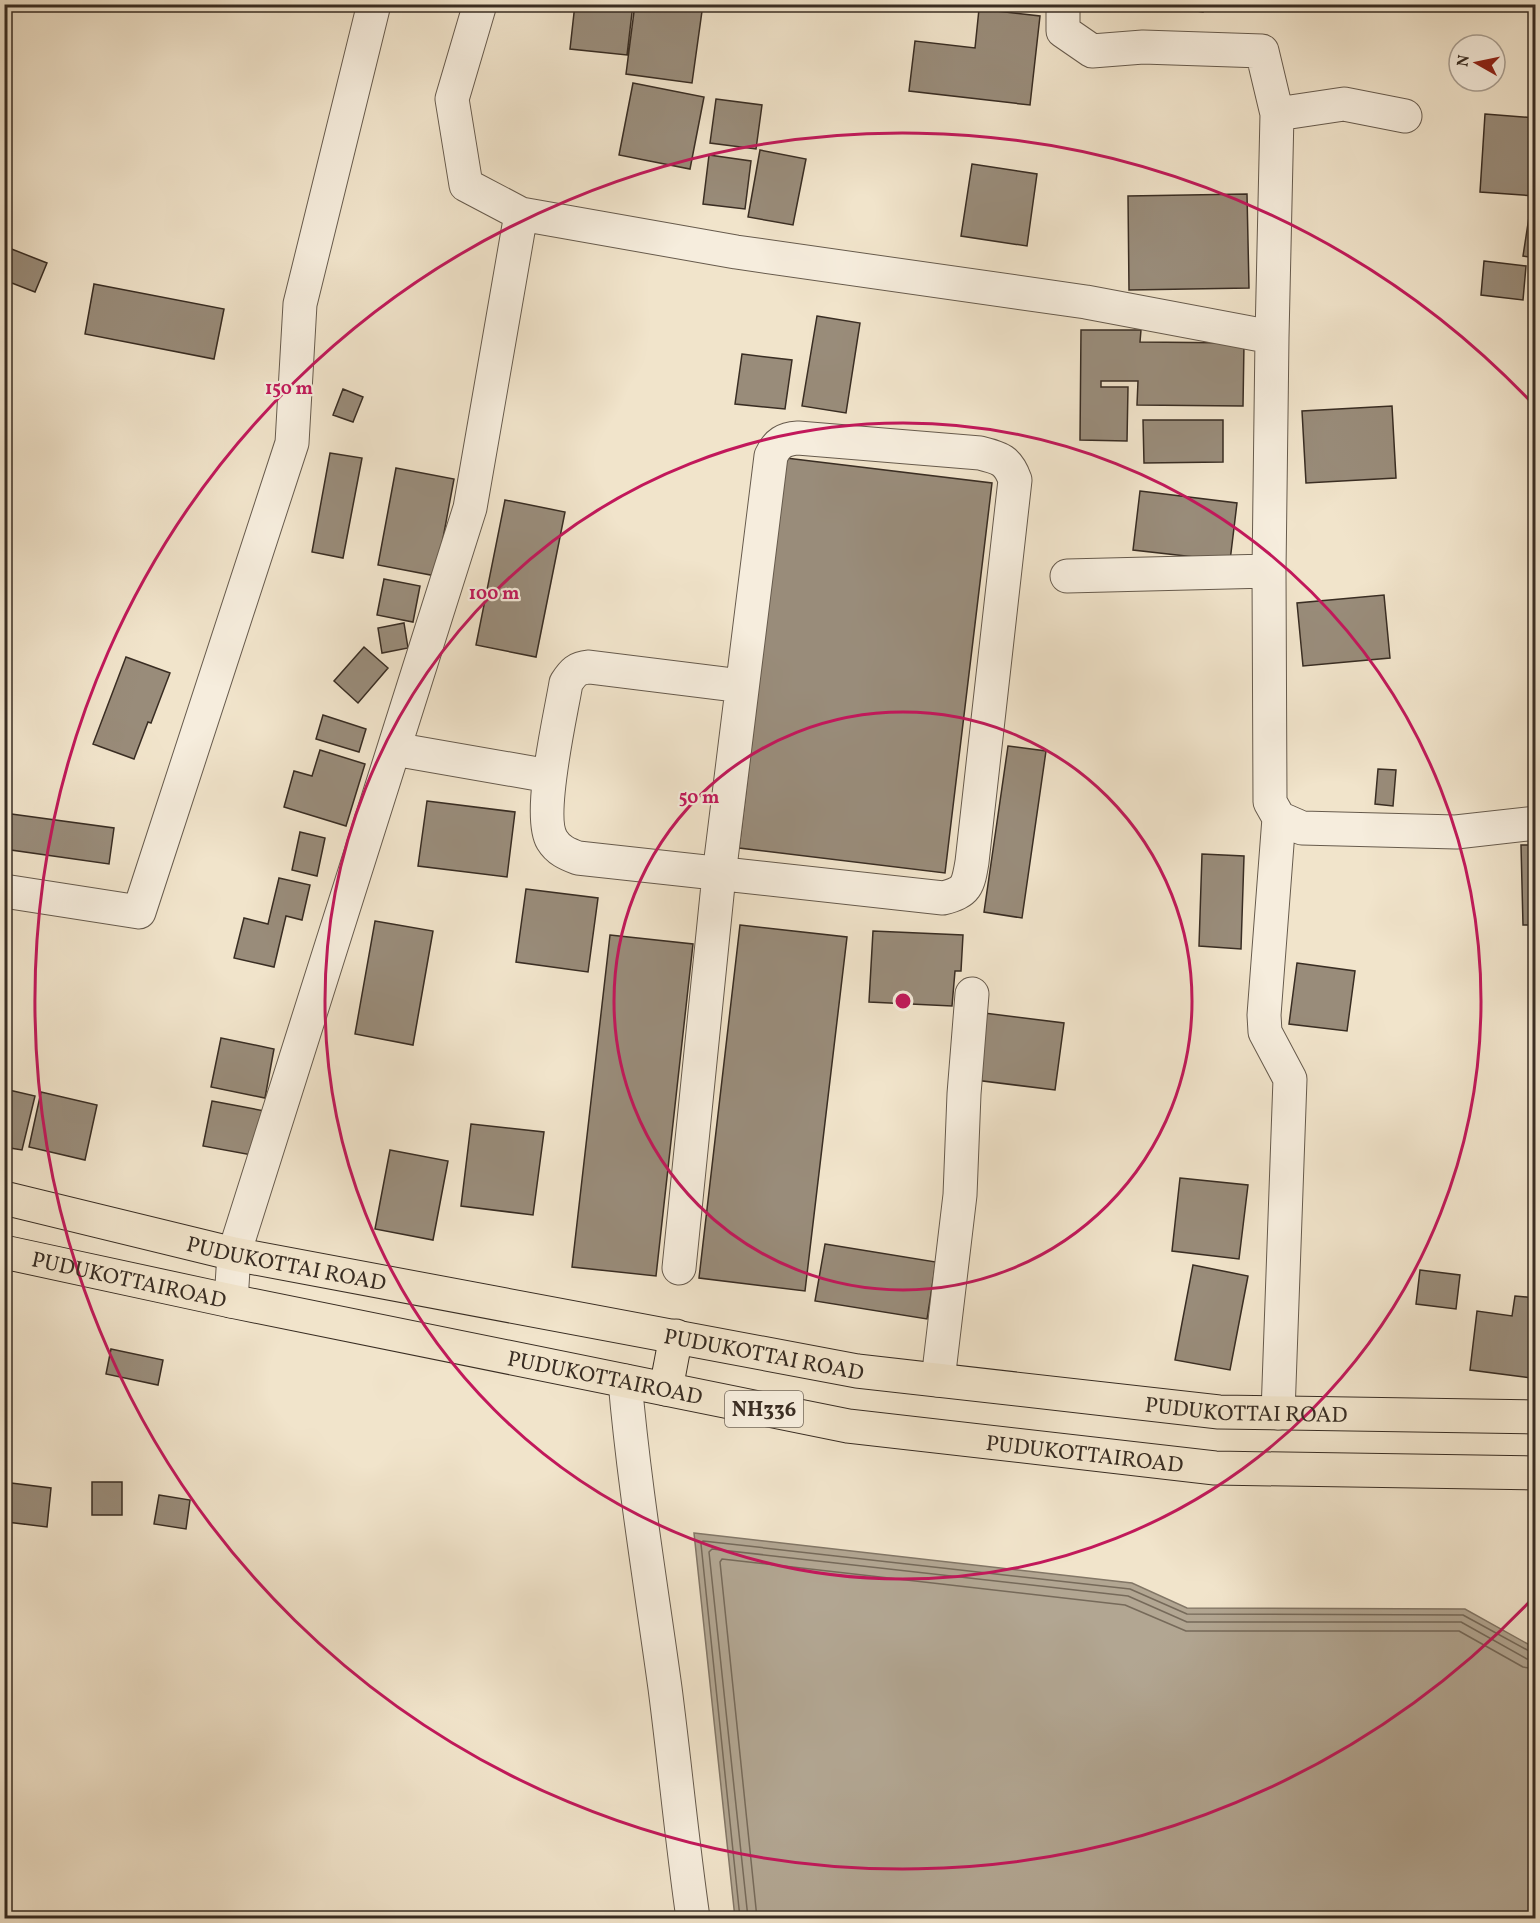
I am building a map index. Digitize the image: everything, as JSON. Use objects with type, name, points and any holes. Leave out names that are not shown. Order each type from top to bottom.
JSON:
[{"type":"highway","name":"PUDUKOTTAI ROAD","points":[[4,1198],[234,1254],[857,1371],[1219,1412],[1536,1417]]},
{"type":"highway","name":"PUDUKOTTAIROAD","points":[[4,1252],[231,1301],[848,1426],[1215,1468],[1536,1473]]},
{"type":"highway","points":[[666,1389],[676,1336]]},
{"type":"street","points":[[4,891],[139,912],[292,443],[300,304],[374,4]]},
{"type":"street","points":[[480,4],[452,99],[466,185],[520,214],[736,252],[1086,302],[1272,337]]},
{"type":"street","points":[[1063,4],[1063,31],[1092,51],[1143,47],[1262,51],[1277,114],[1269,571],[1270,802],[1279,818],[1264,1015],[1265,1032],[1290,1079],[1278,1413]]},
{"type":"street","points":[[1277,114],[1344,104],[1405,116]]},
{"type":"street","points":[[231,1301],[234,1254],[470,508],[520,214]]},
{"type":"street","points":[[679,1268],[719,875],[771,456],[775,446],[786,439],[798,438],[968,452],[997,457],[1010,466],[1016,480],[969,881],[959,894],[943,898],[719,875],[578,858],[561,850],[551,839],[547,823],[549,776],[566,683],[572,673],[580,668],[589,667],[742,686]]},
{"type":"street","points":[[1067,576],[1269,571]]},
{"type":"street","points":[[394,749],[549,776]]},
{"type":"street","points":[[1279,818],[1302,828],[1456,832],[1536,823]]},
{"type":"street","points":[[938,1380],[960,1195],[972,994]]},
{"type":"street","points":[[625,1381],[638,1502],[665,1690],[693,1918]]},
{"type":"water","points":[[694,1533],[1132,1583],[1187,1608],[1465,1609],[1535,1648],[1535,1918],[735,1918]]},
{"type":"building","points":[[575,4],[633,4],[627,55],[570,49]]},
{"type":"building","points":[[635,4],[703,4],[692,83],[626,74]]},
{"type":"building","points":[[1144,4],[1204,4],[1203,12]]},
{"type":"building","points":[[979,9],[1040,16],[1030,105],[909,91],[915,41],[975,48]]},
{"type":"building","points":[[633,83],[704,97],[690,169],[619,155]]},
{"type":"building","points":[[716,99],[762,105],[756,149],[710,143]]},
{"type":"building","points":[[1485,114],[1536,118],[1536,196],[1480,192]]},
{"type":"building","points":[[760,150],[806,159],[793,225],[748,217]]},
{"type":"building","points":[[709,155],[751,161],[745,209],[703,204]]},
{"type":"building","points":[[972,164],[1037,174],[1027,246],[961,236]]},
{"type":"building","points":[[1247,194],[1249,288],[1129,290],[1128,196]]},
{"type":"building","points":[[1529,217],[1536,218],[1536,258],[1523,256]]},
{"type":"building","points":[[4,246],[47,263],[35,292],[4,280]]},
{"type":"building","points":[[1484,261],[1526,266],[1523,300],[1481,295]]},
{"type":"building","points":[[94,284],[224,309],[214,359],[85,334]]},
{"type":"building","points":[[817,316],[860,323],[846,413],[802,406]]},
{"type":"building","points":[[1081,330],[1141,330],[1140,342],[1244,343],[1243,406],[1137,405],[1138,381],[1101,381],[1101,387],[1128,387],[1127,441],[1080,440]]},
{"type":"building","points":[[742,354],[792,360],[785,409],[735,404]]},
{"type":"building","points":[[343,389],[363,397],[353,422],[333,415]]},
{"type":"building","points":[[1392,406],[1396,478],[1306,483],[1302,411]]},
{"type":"building","points":[[1143,420],[1223,420],[1223,462],[1144,463]]},
{"type":"building","points":[[330,453],[362,458],[343,558],[312,552]]},
{"type":"building","points":[[786,458],[992,483],[945,873],[739,848]]},
{"type":"building","points":[[396,468],[454,479],[436,576],[378,565]]},
{"type":"building","points":[[1140,491],[1237,503],[1230,561],[1133,550]]},
{"type":"building","points":[[505,500],[565,512],[536,657],[476,645]]},
{"type":"building","points":[[384,579],[420,586],[413,622],[377,615]]},
{"type":"building","points":[[1384,595],[1390,658],[1303,666],[1297,603]]},
{"type":"building","points":[[404,623],[408,648],[382,653],[378,628]]},
{"type":"building","points":[[364,647],[388,668],[358,703],[334,681]]},
{"type":"building","points":[[126,657],[170,673],[134,759],[93,744]]},
{"type":"building","points":[[323,715],[366,729],[359,752],[316,739]]},
{"type":"building","points":[[1008,746],[1046,751],[1022,918],[984,912]]},
{"type":"building","points":[[320,750],[365,764],[346,826],[284,807],[294,771],[312,776]]},
{"type":"building","points":[[1378,769],[1396,770],[1393,806],[1375,804]]},
{"type":"building","points":[[427,801],[515,812],[507,877],[418,866]]},
{"type":"building","points":[[4,813],[114,828],[109,864],[4,849]]},
{"type":"building","points":[[300,832],[325,838],[317,876],[292,870]]},
{"type":"building","points":[[1521,845],[1536,845],[1536,980],[1530,980],[1529,925],[1523,925]]},
{"type":"building","points":[[1202,854],[1244,856],[1241,949],[1199,946]]},
{"type":"building","points":[[279,878],[310,885],[302,920],[286,916],[274,967],[234,958],[244,918],[268,924]]},
{"type":"building","points":[[526,889],[598,898],[588,972],[516,962]]},
{"type":"building","points":[[375,921],[433,931],[413,1045],[355,1034]]},
{"type":"building","points":[[740,925],[847,937],[805,1291],[699,1278]]},
{"type":"building","points":[[873,931],[963,935],[961,971],[955,971],[952,1006],[869,1002]]},
{"type":"building","points":[[610,935],[693,944],[656,1276],[572,1267]]},
{"type":"building","points":[[1297,963],[1355,971],[1347,1031],[1289,1024]]},
{"type":"building","points":[[984,1013],[1064,1023],[1055,1090],[975,1080]]},
{"type":"building","points":[[221,1038],[274,1049],[265,1098],[211,1087]]},
{"type":"building","points":[[9,1090],[35,1096],[22,1150],[4,1147],[4,1108]]},
{"type":"building","points":[[41,1092],[97,1105],[85,1160],[29,1147]]},
{"type":"building","points":[[212,1101],[265,1111],[257,1156],[203,1146]]},
{"type":"building","points":[[471,1124],[544,1132],[533,1215],[461,1206]]},
{"type":"building","points":[[390,1150],[448,1161],[433,1240],[375,1229]]},
{"type":"building","points":[[1180,1178],[1248,1185],[1239,1259],[1172,1251]]},
{"type":"building","points":[[825,1244],[936,1262],[927,1319],[815,1301]]},
{"type":"building","points":[[1193,1265],[1248,1276],[1230,1370],[1175,1360]]},
{"type":"building","points":[[1420,1270],[1460,1275],[1456,1309],[1416,1304]]},
{"type":"building","points":[[1515,1296],[1536,1298],[1536,1353],[1531,1378],[1470,1370],[1477,1311],[1512,1316]]},
{"type":"building","points":[[111,1349],[163,1360],[158,1385],[106,1374]]},
{"type":"building","points":[[92,1482],[122,1482],[122,1515],[92,1515]]},
{"type":"building","points":[[11,1483],[51,1488],[47,1527],[7,1522]]},
{"type":"building","points":[[159,1495],[190,1500],[186,1529],[154,1524]]}]
